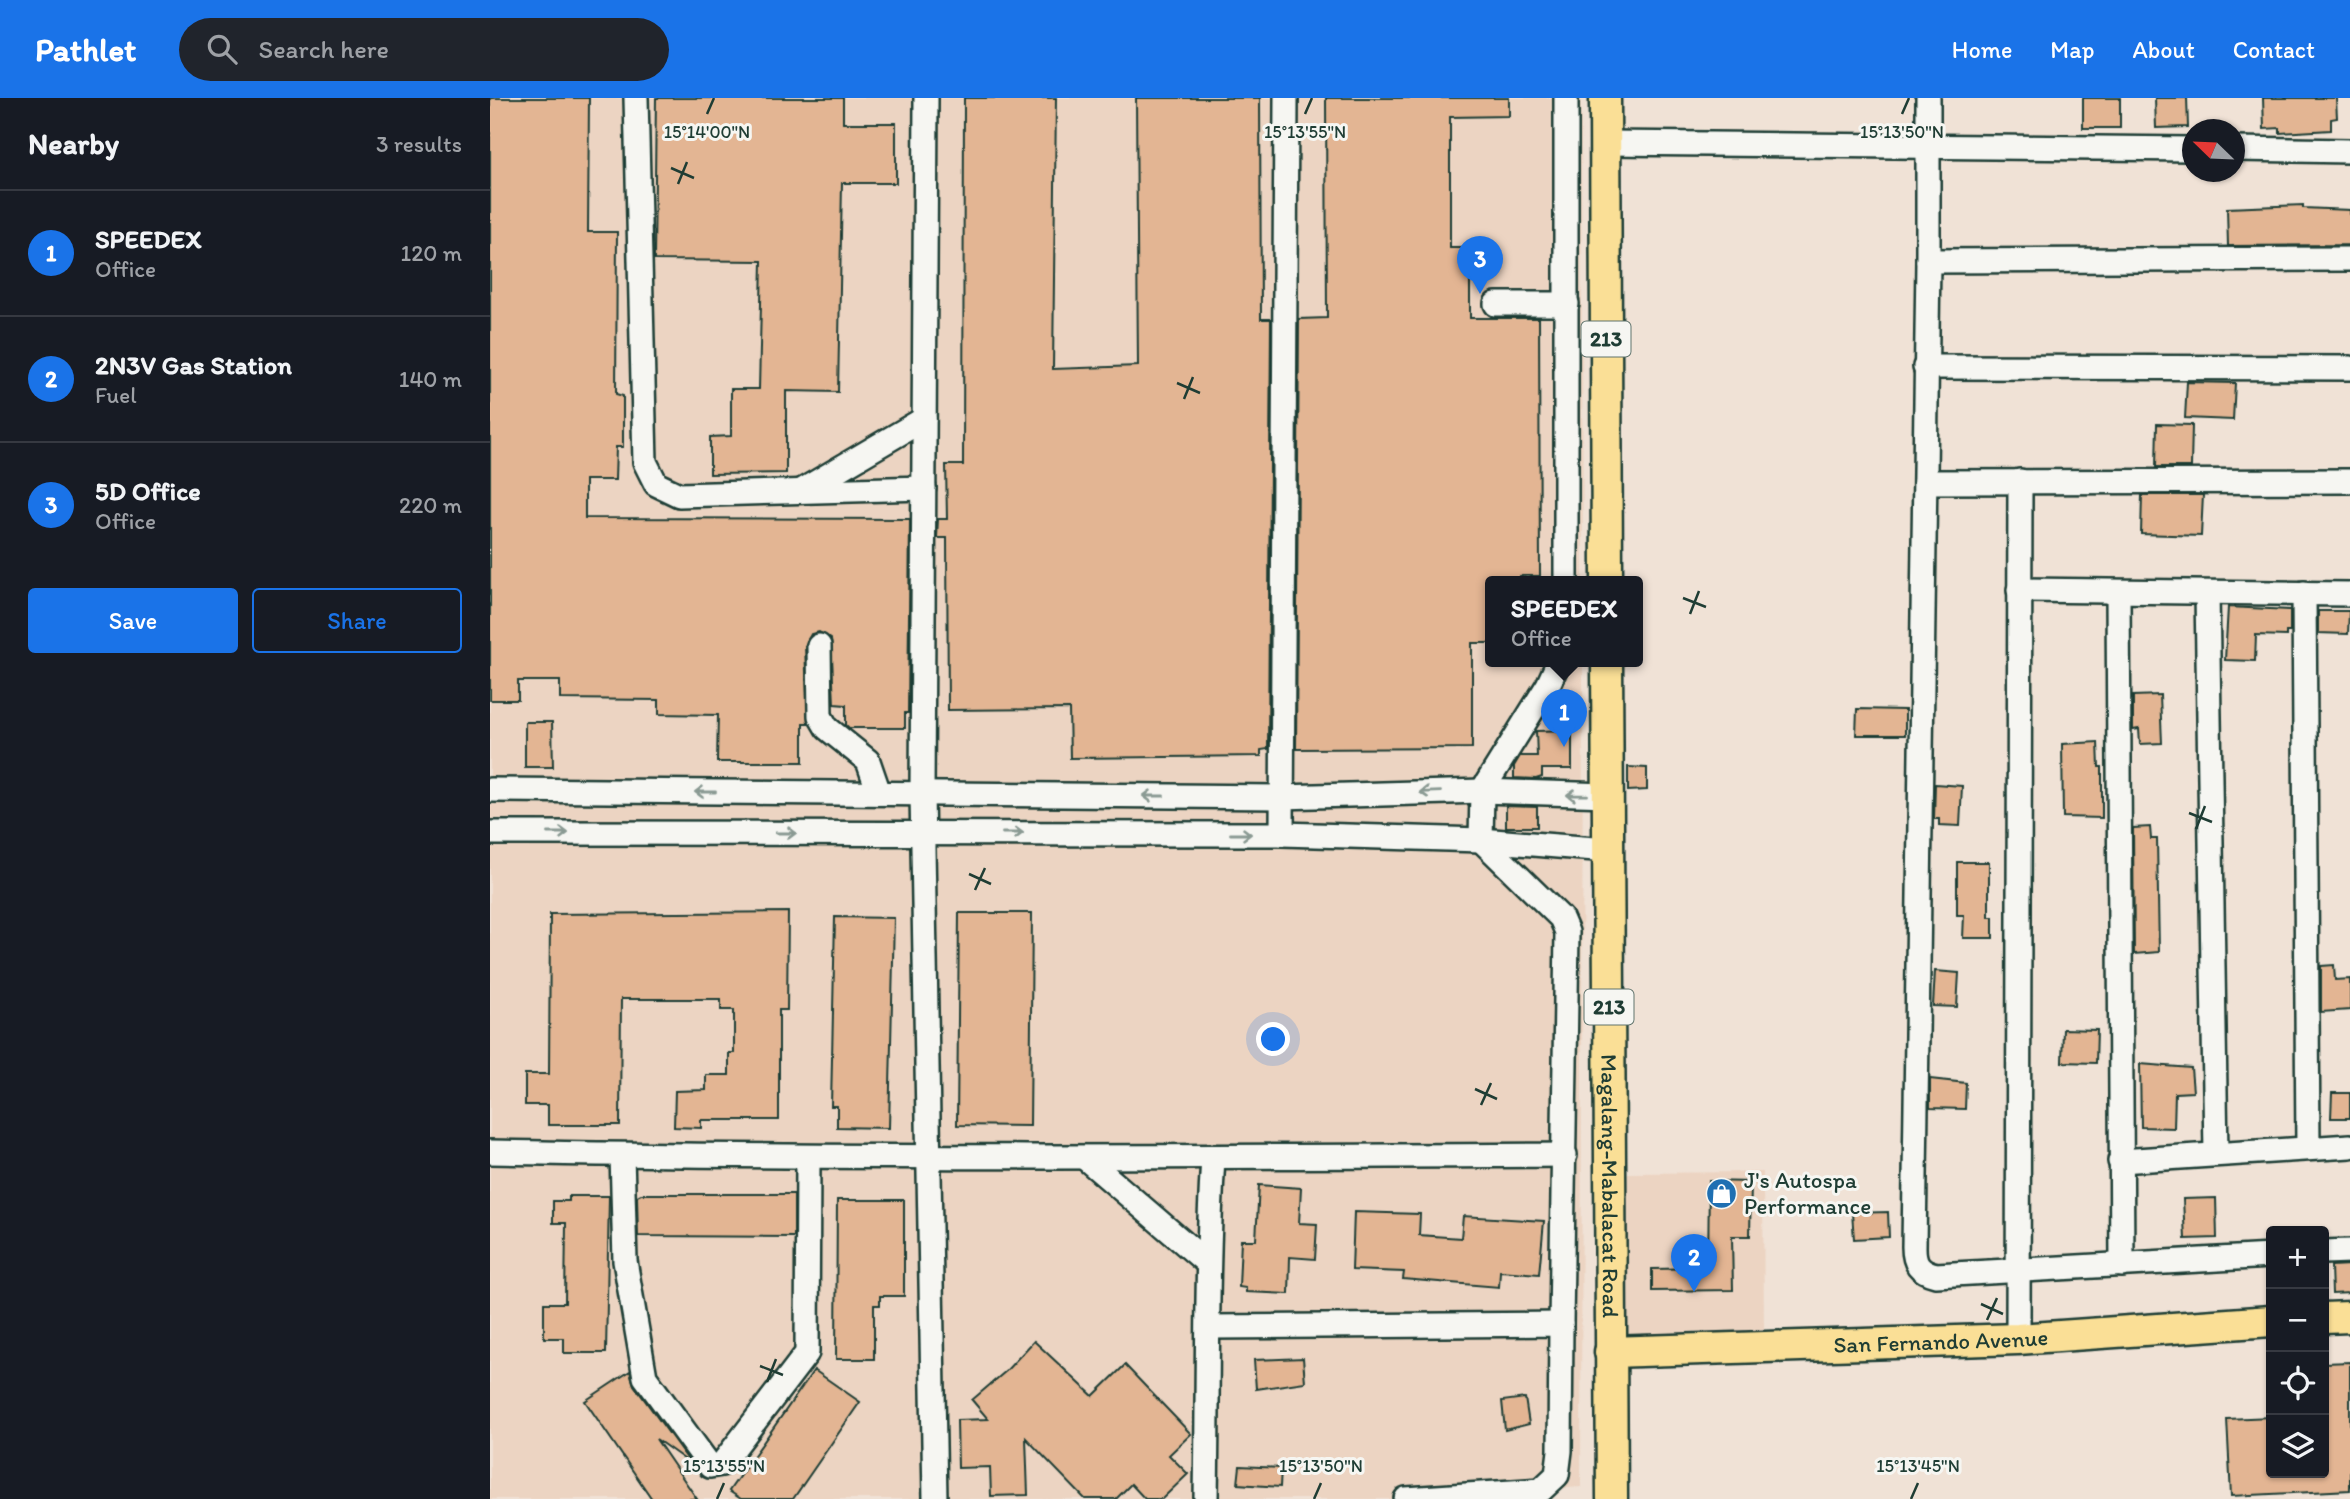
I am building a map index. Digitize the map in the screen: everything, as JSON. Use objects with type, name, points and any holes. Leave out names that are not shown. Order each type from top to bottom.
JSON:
[{"type":"main road","name":"213","points":[[1605,98],[1607,576]]},
{"type":"main road","name":"Magalang-Mabalacat Road","points":[[1607,667],[1612,1499]]},
{"type":"main road","points":[[2329,1318],[2350,1317]]},
{"type":"main road","name":"San Fernando Avenue","points":[[1610,1352],[2018,1339],[2266,1321]]},
{"type":"street","points":[[636,98],[645,462],[656,484],[678,495],[924,488]]},
{"type":"street","points":[[926,98],[922,794],[935,1499]]},
{"type":"street","points":[[1282,834],[1286,98]]},
{"type":"street","points":[[1566,98],[1566,576]]},
{"type":"street","points":[[1928,98],[1914,1255],[1919,1267],[1936,1275],[2266,1256]]},
{"type":"street","points":[[1605,143],[2182,149]]},
{"type":"street","points":[[2245,149],[2350,151]]},
{"type":"street","points":[[1928,261],[2350,259]]},
{"type":"street","points":[[1496,304],[1567,304]]},
{"type":"street","points":[[1925,367],[2350,368]]},
{"type":"street","points":[[800,491],[924,419]]},
{"type":"street","points":[[2018,1339],[2020,481]]},
{"type":"street","points":[[1925,482],[2350,481]]},
{"type":"street","points":[[2019,590],[2350,594]]},
{"type":"street","points":[[2118,593],[2122,1265]]},
{"type":"street","points":[[2207,593],[2216,1154]]},
{"type":"street","points":[[2304,593],[2308,1148]]},
{"type":"street","points":[[819,646],[820,716],[827,727],[867,761],[879,793]]},
{"type":"street","points":[[1406,1499],[1541,1490],[1557,1475],[1560,1451],[1567,932],[1561,918],[1481,840],[1482,791],[1548,685],[1556,667]]},
{"type":"street","points":[[490,790],[1282,797],[1482,791],[1608,795]]},
{"type":"street","points":[[490,833],[1282,834],[1481,840],[1608,850]]},
{"type":"street","points":[[2120,1161],[2350,1146]]},
{"type":"street","points":[[490,1152],[808,1158],[930,1154],[1084,1158],[1565,1155]]},
{"type":"street","points":[[622,1155],[625,1261],[645,1377],[710,1466],[722,1464],[807,1353],[808,1158]]},
{"type":"street","points":[[1206,1499],[1209,1327],[1206,1262],[1213,1157]]},
{"type":"street","points":[[1084,1158],[1206,1262]]},
{"type":"street","points":[[2329,1252],[2350,1251]]},
{"type":"street","points":[[1209,1327],[1561,1324]]},
{"type":"shaded area","points":[[490,98],[1581,98],[1583,576],[1485,576],[1485,667],[1583,667],[1581,1487],[1418,1499],[490,1499]]},
{"type":"shaded area","points":[[1763,1172],[1764,1335],[1625,1336],[1625,1173]]},
{"type":"building","points":[[490,98],[589,98],[588,232],[617,232],[616,394],[623,396],[623,447],[616,447],[615,480],[585,480],[585,518],[910,519],[908,713],[905,713],[905,728],[849,728],[846,725],[846,705],[834,704],[831,639],[819,632],[811,634],[805,646],[808,723],[803,723],[803,762],[717,762],[718,715],[659,714],[659,700],[560,699],[560,681],[518,681],[518,700],[490,700]]},
{"type":"building","points":[[656,98],[843,98],[843,123],[896,123],[896,183],[842,183],[838,392],[786,391],[786,473],[710,474],[710,437],[731,436],[731,389],[759,389],[762,261],[654,260]]},
{"type":"building","points":[[964,98],[1056,98],[1053,369],[1138,366],[1136,98],[1260,98],[1261,319],[1271,319],[1268,749],[1261,750],[1261,756],[1070,758],[1069,709],[948,710],[947,538],[937,538],[938,519],[947,519],[946,465],[963,465]]},
{"type":"building","points":[[1326,98],[1509,98],[1509,116],[1450,117],[1450,248],[1470,248],[1470,318],[1539,318],[1540,576],[1485,576],[1485,643],[1472,643],[1472,748],[1296,749],[1299,319],[1327,318]]},
{"type":"building","points":[[2083,98],[2120,98],[2120,128],[2083,128]]},
{"type":"building","points":[[2155,98],[2187,98],[2188,119],[2182,119],[2182,127],[2156,128]]},
{"type":"building","points":[[2263,98],[2336,98],[2337,118],[2331,119],[2331,130],[2280,133],[2280,128],[2264,129]]},
{"type":"building","points":[[2303,205],[2303,208],[2350,210],[2350,245],[2228,246],[2227,208]]},
{"type":"building","points":[[2187,382],[2235,383],[2233,420],[2185,418]]},
{"type":"building","points":[[2157,424],[2192,425],[2191,467],[2156,467]]},
{"type":"building","points":[[2142,495],[2203,495],[2201,536],[2141,534]]},
{"type":"building","points":[[2228,607],[2290,610],[2290,632],[2286,632],[2286,636],[2256,635],[2255,661],[2225,660]]},
{"type":"building","points":[[2318,611],[2349,611],[2348,634],[2318,633]]},
{"type":"building","points":[[2160,695],[2162,743],[2140,744],[2139,729],[2133,730],[2133,696]]},
{"type":"building","points":[[1857,709],[1905,710],[1905,735],[1856,735]]},
{"type":"building","points":[[525,722],[552,722],[553,767],[525,767]]},
{"type":"building","points":[[1572,730],[1572,769],[1542,769],[1542,777],[1536,779],[1514,778],[1514,766],[1520,756],[1537,756],[1536,731]]},
{"type":"building","points":[[2098,742],[2099,767],[2102,767],[2102,818],[2063,817],[2062,744]]},
{"type":"building","points":[[1628,767],[1647,768],[1647,790],[1628,791]]},
{"type":"building","points":[[1935,784],[1962,786],[1960,826],[1939,825],[1939,819],[1934,819]]},
{"type":"building","points":[[1506,806],[1537,807],[1537,827],[1506,827]]},
{"type":"building","points":[[2150,827],[2151,839],[2157,839],[2159,952],[2134,954],[2133,828]]},
{"type":"building","points":[[1957,862],[1989,862],[1989,917],[1993,917],[1993,938],[1963,938],[1964,915],[1957,915]]},
{"type":"building","points":[[788,912],[787,1010],[779,1010],[779,1120],[701,1120],[701,1128],[674,1127],[675,1091],[706,1090],[706,1075],[729,1075],[729,1053],[734,1053],[734,1010],[721,1010],[721,999],[621,999],[620,1125],[548,1125],[548,1105],[525,1105],[525,1074],[549,1074],[550,914]]},
{"type":"building","points":[[959,913],[1032,913],[1030,1126],[957,1125]]},
{"type":"building","points":[[835,917],[894,918],[889,1128],[837,1127],[837,1106],[831,1106]]},
{"type":"building","points":[[2334,965],[2335,980],[2350,979],[2350,1010],[2321,1012],[2321,966]]},
{"type":"building","points":[[1935,971],[1959,973],[1957,1007],[1933,1006]]},
{"type":"building","points":[[2063,1029],[2097,1030],[2096,1063],[2062,1062]]},
{"type":"building","points":[[2140,1064],[2191,1068],[2193,1092],[2175,1093],[2174,1128],[2141,1127]]},
{"type":"building","points":[[1930,1079],[1966,1083],[1965,1109],[1930,1108]]},
{"type":"building","points":[[2332,1093],[2350,1093],[2350,1118],[2331,1118]]},
{"type":"building","points":[[1709,1181],[1751,1182],[1750,1236],[1732,1236],[1733,1290],[1652,1291],[1652,1269],[1708,1268]]},
{"type":"building","points":[[1259,1185],[1301,1188],[1299,1223],[1317,1224],[1315,1259],[1290,1257],[1289,1294],[1246,1292],[1246,1288],[1239,1287],[1241,1240],[1256,1240]]},
{"type":"building","points":[[794,1194],[794,1237],[638,1236],[637,1196]]},
{"type":"building","points":[[569,1196],[609,1196],[606,1353],[564,1353],[564,1338],[544,1338],[544,1303],[565,1303],[566,1223],[553,1223],[553,1201],[569,1201]]},
{"type":"building","points":[[2216,1198],[2217,1238],[2185,1239],[2183,1199]]},
{"type":"building","points":[[837,1200],[904,1200],[904,1296],[880,1296],[880,1305],[874,1305],[874,1359],[836,1359]]},
{"type":"building","points":[[1354,1212],[1420,1214],[1419,1235],[1461,1238],[1463,1216],[1544,1221],[1539,1274],[1500,1271],[1499,1287],[1403,1279],[1404,1272],[1352,1270]]},
{"type":"building","points":[[1888,1212],[1889,1237],[1854,1239],[1852,1213]]},
{"type":"building","points":[[2350,1265],[2350,1293],[2332,1294],[2331,1266]]},
{"type":"building","points":[[1034,1341],[1093,1396],[1125,1365],[1191,1434],[1169,1455],[1188,1474],[1162,1499],[1145,1499],[1131,1484],[1116,1499],[1085,1499],[1026,1438],[1028,1495],[991,1496],[990,1467],[958,1468],[957,1420],[988,1419],[972,1400],[1006,1371]]},
{"type":"building","points":[[1303,1358],[1305,1382],[1256,1389],[1254,1360]]},
{"type":"building","points":[[2350,1362],[2350,1490],[2231,1496],[2227,1419],[2266,1417],[2266,1478],[2329,1478],[2329,1363]]},
{"type":"building","points":[[814,1370],[860,1402],[793,1499],[741,1499],[729,1491]]},
{"type":"building","points":[[630,1371],[634,1385],[691,1464],[656,1439],[697,1499],[652,1499],[585,1401]]},
{"type":"building","points":[[1525,1398],[1529,1424],[1505,1430],[1502,1401]]},
{"type":"building","points":[[1240,1466],[1281,1468],[1280,1487],[1238,1484]]},
{"type":"place","name":"5D Office","points":[[1480,294]]},
{"type":"place","name":"SPEEDEX","points":[[1564,747]]},
{"type":"place","name":"J's Autospa Performance","points":[[1721,1193]]},
{"type":"place","name":"2N3V Gas Station","points":[[1694,1292]]}]
